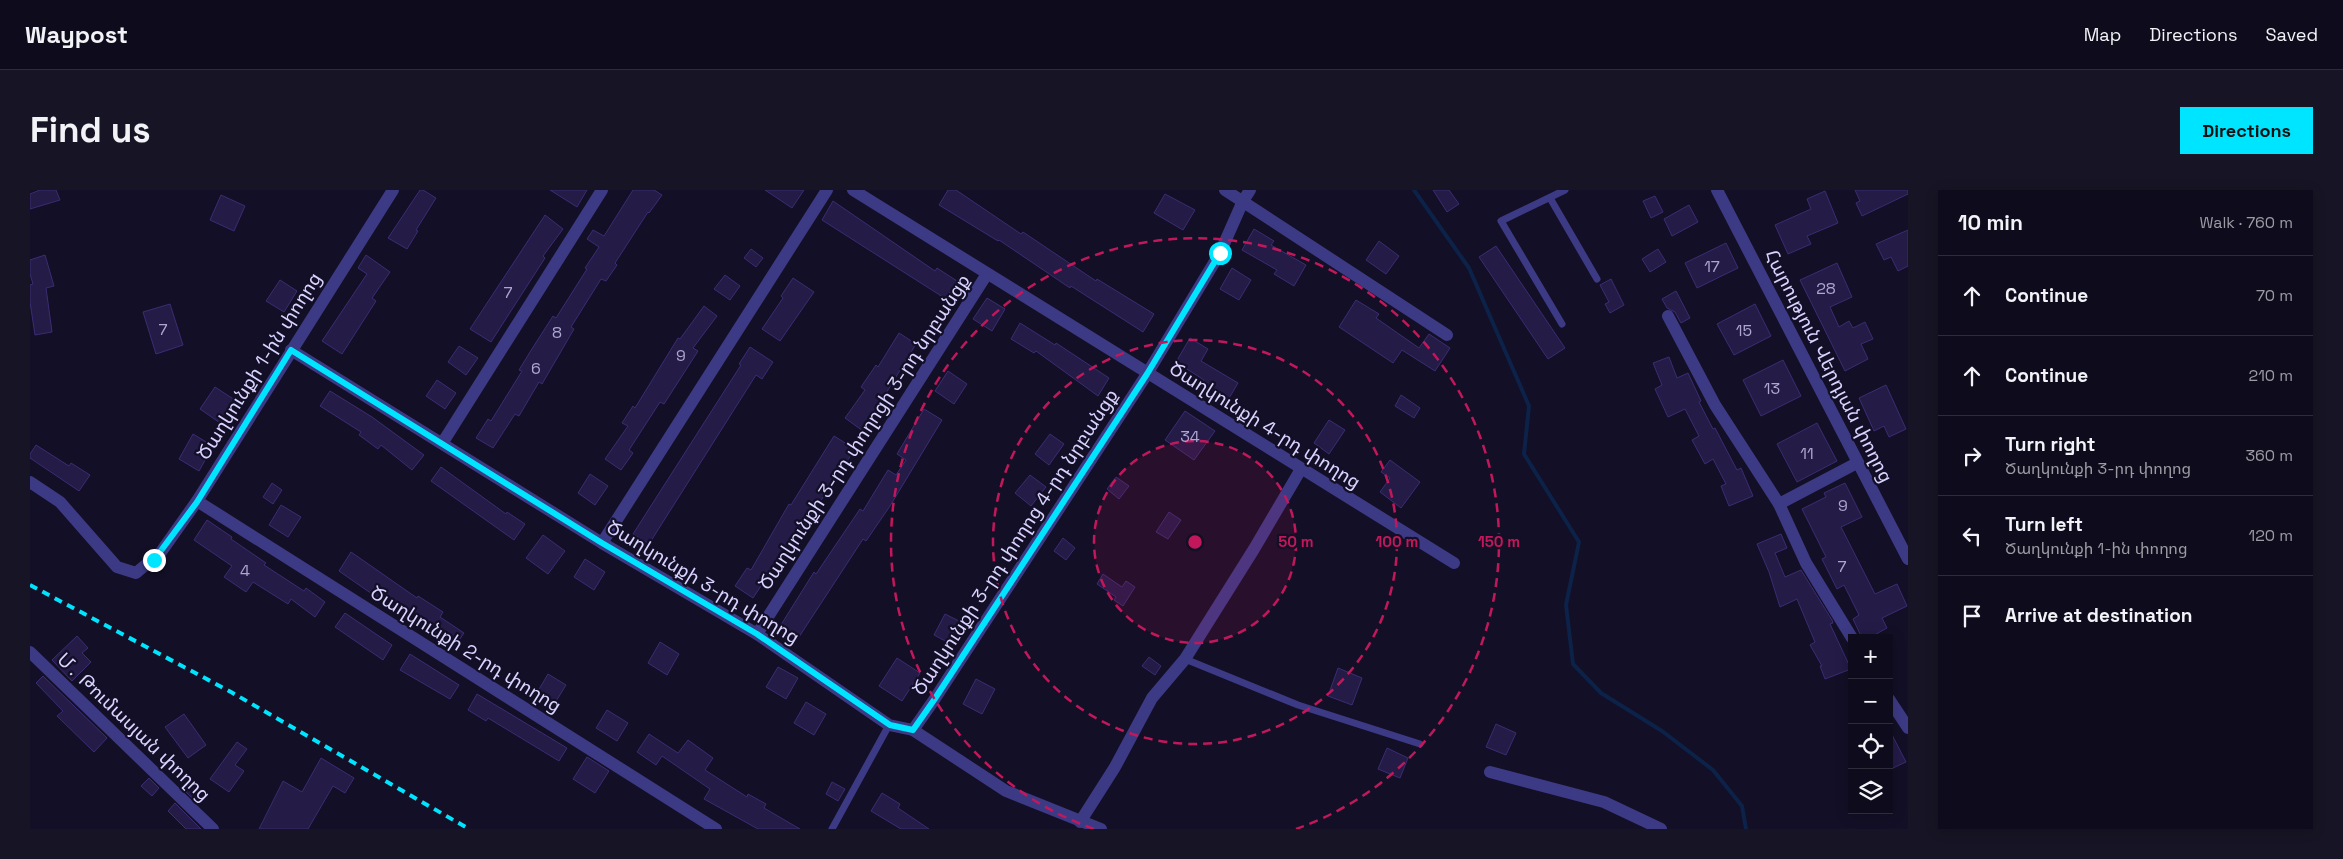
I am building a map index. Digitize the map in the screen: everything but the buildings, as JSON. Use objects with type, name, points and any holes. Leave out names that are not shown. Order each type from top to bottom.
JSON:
[{"type":"street","name":"Ծաղկունքի 1-ին փողոց","points":[[30,482],[60,502],[117,567],[136,573],[154,560],[197,502],[393,190]]},
{"type":"street","points":[[443,442],[602,190]]},
{"type":"street","points":[[602,543],[827,190]]},
{"type":"street","name":"Ծաղկունքի 4-րդ փողոց","points":[[852,190],[1454,563]]},
{"type":"street","points":[[1225,190],[1246,195],[1448,334]]},
{"type":"street","name":"Հարություն Վերդյան փողոց","points":[[1717,190],[1908,559]]},
{"type":"street","name":"Ծաղկունքի 3-րդ փողոց 4-րդ նրբանցք","points":[[913,730],[1147,374],[1220,253],[1246,195]]},
{"type":"street","name":"Ծաղկունքի 3-րդ փողոցի 3-րդ նրբանցք","points":[[757,634],[987,274]]},
{"type":"street","points":[[1668,316],[1715,405],[1779,504],[1806,563],[1850,634]]},
{"type":"street","name":"Ծաղկունքի 3-րդ փողոց","points":[[291,350],[443,442],[602,543],[757,634],[890,725],[913,730],[1006,791],[1101,829]]},
{"type":"street","points":[[1779,504],[1857,462]]},
{"type":"street","points":[[1080,822],[1115,767],[1152,698],[1185,659],[1254,549],[1301,469]]},
{"type":"street","name":"Ծաղկունքի 2-րդ փողոց","points":[[197,502],[716,829]]},
{"type":"street","name":"Մ․ Թումասյան փողոց","points":[[30,652],[212,829]]},
{"type":"street","points":[[1893,704],[1908,728]]},
{"type":"street","points":[[1490,772],[1604,802],[1661,829]]},
{"type":"lane","points":[[1562,324],[1501,221],[1565,190]]},
{"type":"lane","points":[[1550,198],[1597,279]]},
{"type":"lane","points":[[1185,659],[1298,705],[1420,744]]},
{"type":"lane","points":[[832,829],[890,725]]},
{"type":"waterway","points":[[1414,190],[1469,268],[1529,406],[1524,454],[1579,542],[1566,605],[1573,664],[1601,693],[1662,731],[1713,770],[1742,806],[1746,829]]},
{"type":"railway","points":[[30,585],[231,692],[469,829]]},
{"type":"route","points":[[154,560],[197,502],[291,350],[443,442],[602,543],[757,634],[890,725],[913,730],[1147,374],[1220,253]]}]
